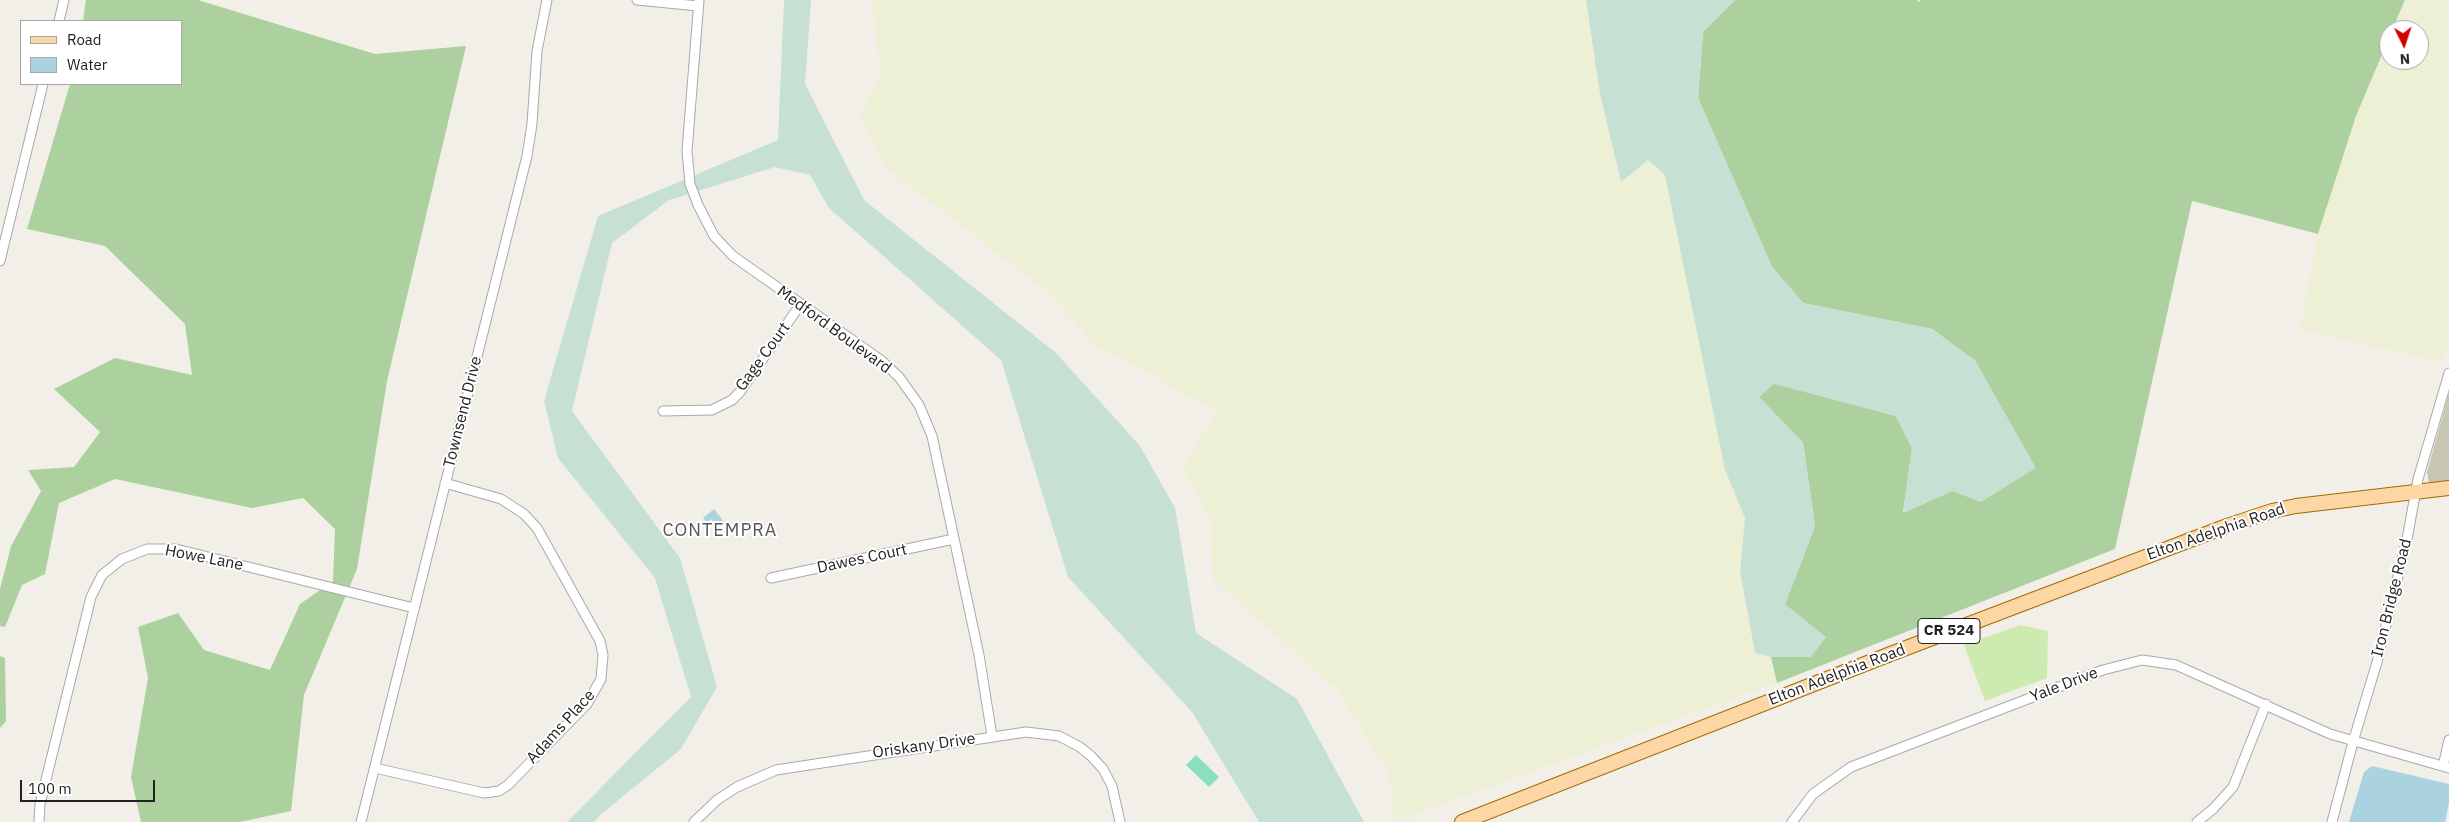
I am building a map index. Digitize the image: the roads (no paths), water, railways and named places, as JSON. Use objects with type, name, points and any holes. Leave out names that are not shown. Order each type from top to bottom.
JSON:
[{"type":"main road","name":"Elton Adelphia Road","points":[[1462,822],[1893,653],[2226,526],[2272,511],[2296,506],[2449,488]]},
{"type":"street","points":[[59,20],[64,0]]},
{"type":"street","name":"Townsend Drive","points":[[361,822],[527,156],[532,124],[537,51],[547,0]]},
{"type":"street","points":[[638,0],[698,3]]},
{"type":"street","name":"Medford Boulevard","points":[[698,3],[686,151],[690,184],[706,224],[722,246],[746,268],[882,361],[899,377],[913,395],[924,415],[932,436],[979,655],[992,736]]},
{"type":"street","points":[[0,261],[44,85]]},
{"type":"street","name":"Gage Court","points":[[663,411],[712,410],[732,400],[740,392],[800,305]]},
{"type":"street","name":"Iron Bridge Road","points":[[2332,822],[2377,662],[2416,492],[2449,373]]},
{"type":"street","name":"Adams Place","points":[[374,768],[484,793],[499,791],[508,785],[586,704],[601,679],[603,655],[600,641],[537,528],[524,514],[501,499],[445,483]]},
{"type":"street","name":"Dawes Court","points":[[771,578],[954,539]]},
{"type":"street","name":"Howe Lane","points":[[39,822],[40,804],[91,597],[102,575],[122,558],[147,549],[176,550],[414,608]]},
{"type":"street","name":"Yale Drive","points":[[1792,822],[1813,794],[1851,767],[2103,670],[2142,660],[2176,665],[2266,704],[2307,725],[2353,742],[2446,767]]},
{"type":"street","points":[[2197,822],[2213,809],[2233,786],[2266,704]]},
{"type":"street","name":"Oriskany Drive","points":[[694,822],[717,800],[737,787],[776,770],[1026,732],[1048,733],[1080,747],[1097,762],[1109,778],[1115,793],[1120,822]]},
{"type":"street","points":[[2446,767],[2449,740]]},
{"type":"water","points":[[714,509],[725,523],[718,528],[711,519],[707,523],[703,518]]},
{"type":"water","points":[[2372,766],[2449,784],[2449,803],[2445,822],[2349,822],[2364,772]]},
{"type":"district","name":"CONTEMPRA","points":[[720,531]]}]
